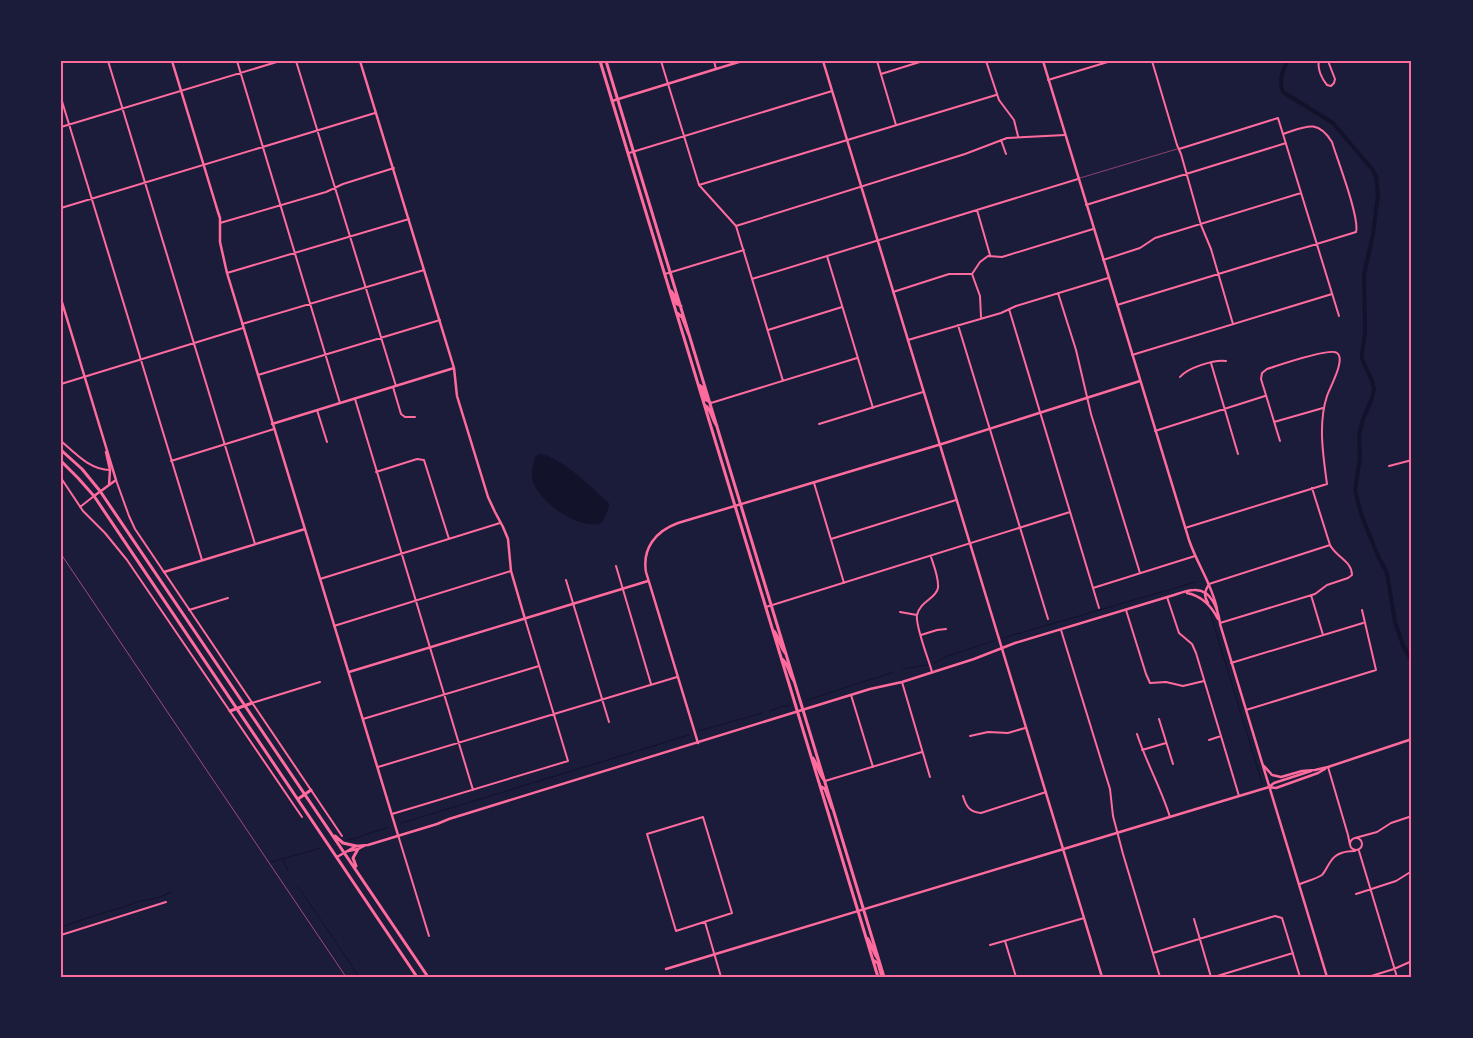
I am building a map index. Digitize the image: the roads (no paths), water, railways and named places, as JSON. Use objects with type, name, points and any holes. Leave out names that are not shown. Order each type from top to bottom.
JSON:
[{"type":"main road","points":[[600,61],[878,977]]},
{"type":"main road","points":[[606,61],[804,709],[880,961],[883,977]]},
{"type":"main road","points":[[642,201],[648,199]]},
{"type":"main road","points":[[669,288],[677,304],[681,306]]},
{"type":"main road","points":[[676,313],[682,317],[686,330],[692,340]]},
{"type":"main road","points":[[692,364],[698,362]]},
{"type":"main road","points":[[698,385],[702,387],[706,400],[711,403]]},
{"type":"main road","points":[[704,405],[710,409],[718,429]]},
{"type":"main road","points":[[61,450],[82,469],[100,491],[428,977]]},
{"type":"main road","points":[[61,461],[94,496],[418,977]]},
{"type":"main road","points":[[773,629],[779,637],[783,651],[787,655]]},
{"type":"main road","points":[[782,659],[787,663],[796,684]]},
{"type":"main road","points":[[230,711],[252,703]]},
{"type":"main road","points":[[810,753],[817,764],[821,777],[825,781]]},
{"type":"main road","points":[[820,786],[825,790],[829,803],[835,812]]},
{"type":"main road","points":[[298,799],[310,790]]},
{"type":"main road","points":[[326,825],[340,841],[357,848],[353,858],[359,874]]},
{"type":"main road","points":[[836,839],[842,835]]},
{"type":"main road","points":[[865,934],[872,945],[875,956],[880,961]]},
{"type":"main road","points":[[409,964],[415,957]]},
{"type":"main road","points":[[873,960],[878,964],[883,977]]},
{"type":"street","points":[[108,61],[255,544]]},
{"type":"street","points":[[172,61],[218,212],[220,242],[227,273],[429,936]]},
{"type":"street","points":[[237,61],[340,403]]},
{"type":"street","points":[[61,127],[280,61]]},
{"type":"street","points":[[296,61],[381,338],[401,414],[405,417],[415,416]]},
{"type":"street","points":[[360,61],[440,320],[454,368],[457,396],[488,497],[500,523],[506,531],[509,542],[511,571],[568,761],[392,814]]},
{"type":"street","points":[[661,61],[699,185],[736,226],[783,381]]},
{"type":"street","points":[[714,61],[717,69]]},
{"type":"street","points":[[612,101],[742,61]]},
{"type":"street","points":[[823,61],[1102,977]]},
{"type":"street","points":[[877,61],[896,125]]},
{"type":"street","points":[[881,74],[923,61]]},
{"type":"street","points":[[986,61],[996,95],[1003,108],[1015,123],[1018,137]]},
{"type":"street","points":[[1043,61],[1185,528],[1195,556],[1209,584],[1218,613],[1327,977]]},
{"type":"street","points":[[1048,80],[1111,61]]},
{"type":"street","points":[[1152,61],[1233,324]]},
{"type":"street","points":[[1319,61],[1318,67],[1325,83],[1331,86],[1335,78],[1328,61]]},
{"type":"street","points":[[628,153],[832,91]]},
{"type":"street","points":[[699,185],[996,95]]},
{"type":"street","points":[[61,98],[202,560]]},
{"type":"street","points":[[61,208],[375,113]]},
{"type":"street","points":[[1179,149],[1278,118],[1339,316]]},
{"type":"street","points":[[1117,305],[1356,232],[1357,222],[1332,142],[1324,132],[1311,126],[1283,134]]},
{"type":"street","points":[[736,226],[965,154],[1001,140],[1018,137],[1065,135]]},
{"type":"street","points":[[1001,140],[1006,154]]},
{"type":"street","points":[[1086,204],[1286,143]]},
{"type":"street","points":[[220,223],[326,192],[342,184],[394,168]]},
{"type":"street","points":[[752,279],[1078,179]]},
{"type":"street","points":[[1103,260],[1136,250],[1155,238],[1302,193]]},
{"type":"street","points":[[976,210],[990,255]]},
{"type":"street","points":[[227,273],[409,219]]},
{"type":"street","points":[[972,274],[980,262],[990,255],[1002,257],[1093,229]]},
{"type":"street","points":[[665,274],[744,250]]},
{"type":"street","points":[[827,256],[872,408]]},
{"type":"street","points":[[61,384],[194,343],[310,304],[424,270]]},
{"type":"street","points":[[893,292],[949,274],[972,274]]},
{"type":"street","points":[[972,274],[980,296],[981,318]]},
{"type":"street","points":[[908,340],[1108,278]]},
{"type":"street","points":[[1058,293],[1074,343],[1087,398],[1140,573]]},
{"type":"street","points":[[1132,355],[1332,294]]},
{"type":"street","points":[[61,299],[116,480],[132,523],[342,836]]},
{"type":"street","points":[[768,330],[842,307]]},
{"type":"street","points":[[1009,309],[1099,608]]},
{"type":"street","points":[[258,375],[440,320]]},
{"type":"street","points":[[958,325],[1048,619]]},
{"type":"street","points":[[1185,528],[1327,484],[1322,430],[1324,408],[1327,394],[1339,366],[1339,354],[1334,351],[1326,351],[1266,369],[1262,373],[1261,379],[1280,441]]},
{"type":"street","points":[[711,403],[858,358]]},
{"type":"street","points":[[1180,377],[1189,370],[1219,360],[1226,361]]},
{"type":"street","points":[[1211,363],[1238,454]]},
{"type":"street","points":[[272,424],[454,368]]},
{"type":"street","points":[[698,743],[648,581],[645,565],[649,546],[655,536],[662,530],[1140,381]]},
{"type":"street","points":[[819,424],[923,392]]},
{"type":"street","points":[[1155,431],[1266,396]]},
{"type":"street","points":[[355,399],[473,790]]},
{"type":"street","points":[[1274,422],[1324,408]]},
{"type":"street","points":[[317,410],[327,442]]},
{"type":"street","points":[[172,461],[274,429]]},
{"type":"street","points":[[103,437],[110,470],[109,485]]},
{"type":"street","points":[[61,440],[94,467],[110,470]]},
{"type":"street","points":[[376,472],[422,459],[425,463],[449,539]]},
{"type":"street","points":[[1389,466],[1412,460]]},
{"type":"street","points":[[61,478],[80,507],[127,560],[302,817]]},
{"type":"street","points":[[80,507],[116,480]]},
{"type":"street","points":[[814,482],[844,583]]},
{"type":"street","points":[[1220,623],[1311,595],[1327,585],[1348,578],[1352,574],[1350,566],[1335,553],[1330,545],[1312,488]]},
{"type":"street","points":[[831,539],[956,500]]},
{"type":"street","points":[[766,607],[1070,512]]},
{"type":"street","points":[[320,579],[500,523]]},
{"type":"street","points":[[164,572],[305,529]]},
{"type":"street","points":[[1220,623],[1205,598],[1205,592],[1209,584],[1330,545]]},
{"type":"street","points":[[1093,588],[1195,556]]},
{"type":"street","points":[[931,557],[938,588],[934,595],[923,604],[917,615],[932,672]]},
{"type":"street","points":[[616,566],[652,684]]},
{"type":"street","points":[[334,626],[511,571]]},
{"type":"street","points":[[566,580],[609,722]]},
{"type":"street","points":[[349,672],[648,581]]},
{"type":"street","points":[[337,856],[344,852],[398,835],[804,709],[881,686],[902,682],[974,659],[1001,648],[1167,597],[1197,590],[1205,592],[1218,613]]},
{"type":"street","points":[[1186,592],[1198,596],[1208,603]]},
{"type":"street","points":[[1311,595],[1323,635]]},
{"type":"street","points":[[1167,597],[1179,633],[1194,648],[1239,796]]},
{"type":"street","points":[[189,610],[228,598]]},
{"type":"street","points":[[1126,610],[1150,682],[1166,682],[1183,686],[1205,681]]},
{"type":"street","points":[[1246,710],[1376,670],[1362,610]]},
{"type":"street","points":[[900,612],[917,615]]},
{"type":"street","points":[[1232,663],[1364,622]]},
{"type":"street","points":[[921,635],[937,630],[946,630]]},
{"type":"street","points":[[1061,630],[1110,789],[1117,832],[1160,977]]},
{"type":"street","points":[[363,720],[539,666]]},
{"type":"street","points":[[378,767],[677,676]]},
{"type":"street","points":[[252,703],[320,682]]},
{"type":"street","points":[[902,682],[930,777]]},
{"type":"street","points":[[851,695],[873,767]]},
{"type":"street","points":[[1159,719],[1173,764]]},
{"type":"street","points":[[970,736],[988,732],[1008,733],[1025,728]]},
{"type":"street","points":[[1137,734],[1170,817]]},
{"type":"street","points":[[1209,740],[1221,736]]},
{"type":"street","points":[[666,969],[1269,787],[1274,783],[1412,739]]},
{"type":"street","points":[[1142,750],[1166,743]]},
{"type":"street","points":[[825,781],[922,752]]},
{"type":"street","points":[[1261,761],[1269,773],[1277,777],[1315,770]]},
{"type":"street","points":[[1269,787],[1276,788],[1318,773],[1328,767]]},
{"type":"street","points":[[1328,767],[1350,845],[1352,849],[1357,851],[1397,977]]},
{"type":"street","points":[[963,796],[968,808],[978,813],[1046,792]]},
{"type":"street","points":[[1350,845],[1351,841],[1355,838],[1378,832],[1389,824],[1412,816]]},
{"type":"street","points":[[703,817],[732,913],[705,922],[676,930],[647,834],[703,817]]},
{"type":"street","points":[[1298,884],[1320,876],[1331,860],[1338,855],[1362,848],[1361,840],[1355,838]]},
{"type":"street","points":[[1356,894],[1396,881],[1412,871]]},
{"type":"street","points":[[61,935],[166,902]]},
{"type":"street","points":[[1153,954],[1275,916],[1282,918],[1300,977]]},
{"type":"street","points":[[990,945],[1084,918]]},
{"type":"street","points":[[1194,919],[1213,977],[1293,952]]},
{"type":"street","points":[[705,922],[721,977]]},
{"type":"street","points":[[1005,941],[1016,977]]},
{"type":"street","points":[[1368,977],[1412,961]]},
{"type":"lane","points":[[1078,179],[1179,149]]},
{"type":"waterway","points":[[1287,61],[1281,80],[1283,92],[1333,123],[1376,176],[1378,195],[1373,234],[1364,275],[1365,334],[1362,353],[1362,359],[1374,389],[1359,436],[1360,458],[1355,490],[1361,514],[1387,573],[1395,622],[1403,645],[1412,662]]},
{"type":"waterway","points":[[1003,638],[1196,582]]},
{"type":"waterway","points":[[1210,612],[1262,783]]},
{"type":"waterway","points":[[934,663],[947,656],[994,641]]},
{"type":"waterway","points":[[903,669],[926,665]]},
{"type":"waterway","points":[[807,700],[894,672]]},
{"type":"waterway","points":[[770,711],[783,706],[789,706]]},
{"type":"waterway","points":[[699,731],[762,713]]},
{"type":"waterway","points":[[402,823],[689,735]]},
{"type":"waterway","points":[[349,840],[389,827]]},
{"type":"waterway","points":[[271,862],[321,848]]},
{"type":"waterway","points":[[283,860],[288,871]]},
{"type":"waterway","points":[[298,886],[359,977]]},
{"type":"waterway","points":[[61,927],[172,892]]},
{"type":"railway","points":[[61,554],[346,977]]}]
